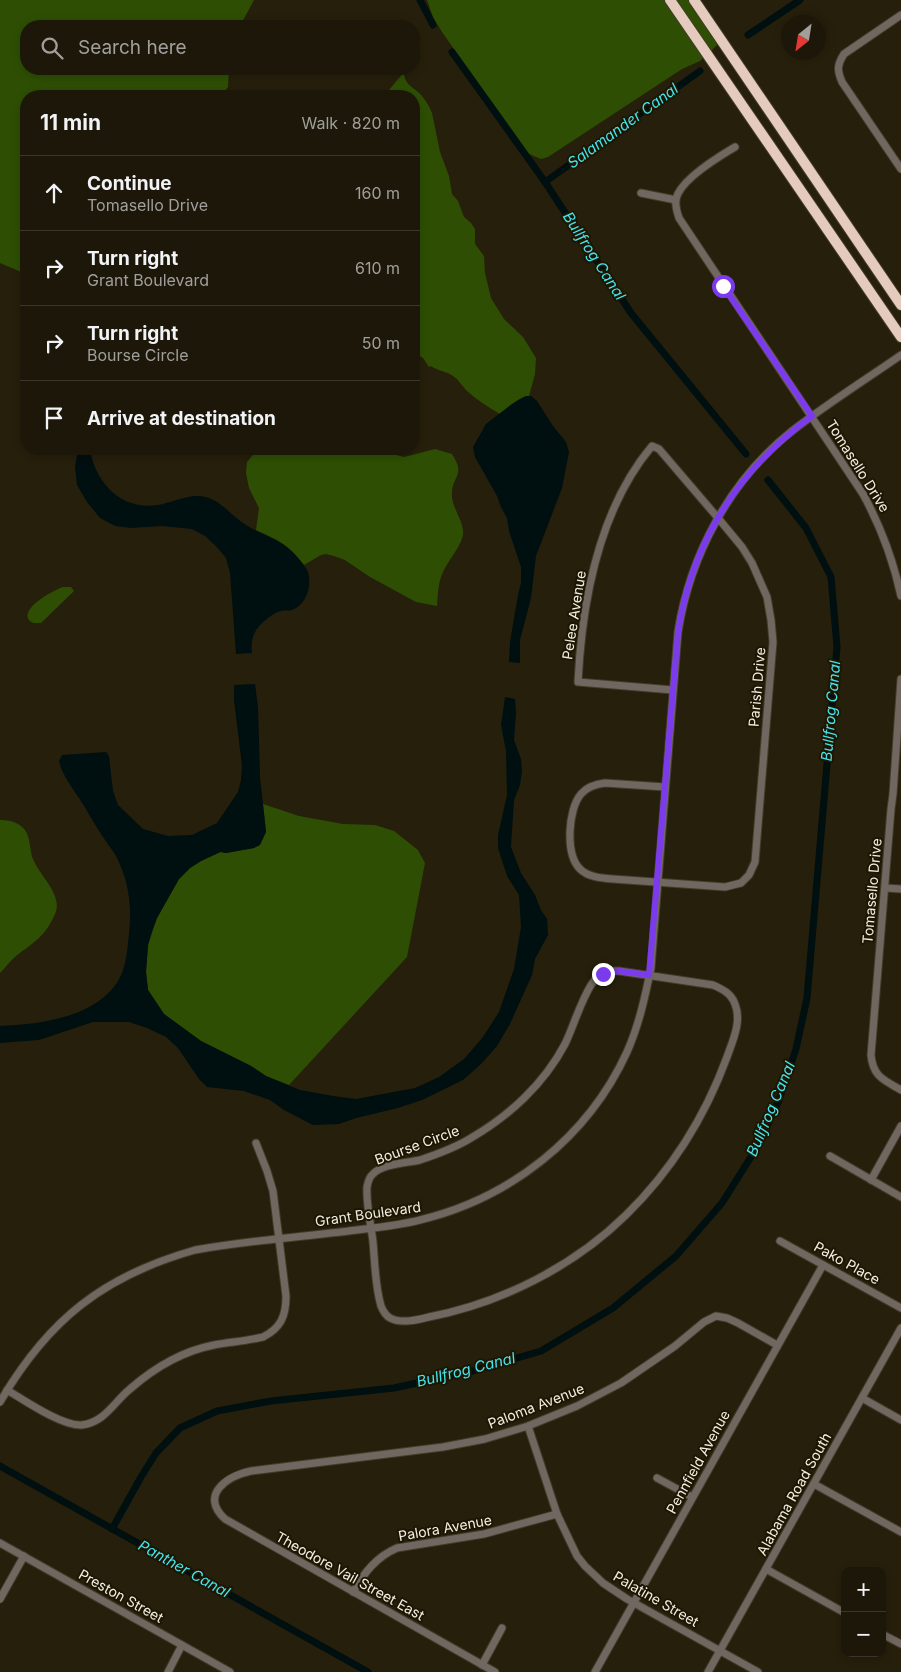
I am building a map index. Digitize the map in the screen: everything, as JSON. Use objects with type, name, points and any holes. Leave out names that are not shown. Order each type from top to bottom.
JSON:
[{"type":"highway","points":[[670,0],[901,337]]},
{"type":"highway","points":[[694,0],[901,305]]},
{"type":"street","points":[[901,15],[844,54],[838,63],[837,72],[901,169]]},
{"type":"street","points":[[641,193],[676,200],[690,178],[735,147]]},
{"type":"street","name":"Tomasello Drive","points":[[676,200],[676,211],[682,225],[863,494],[880,527],[893,563],[901,596]]},
{"type":"street","name":"Grant Boulevard","points":[[0,1402],[27,1359],[52,1330],[76,1308],[104,1288],[131,1273],[168,1258],[211,1247],[371,1228],[420,1220],[465,1207],[495,1193],[521,1176],[556,1149],[588,1116],[616,1074],[635,1032],[643,1006],[649,975],[680,624],[688,587],[704,545],[734,493],[756,465],[791,432],[812,416],[901,355]]},
{"type":"street","name":"Parish Drive","points":[[652,446],[658,449],[742,547],[759,576],[767,597],[773,642],[755,862],[749,875],[733,886],[716,887],[658,882]]},
{"type":"street","name":"Pelee Avenue","points":[[652,446],[640,460],[624,490],[607,526],[595,563],[585,606],[578,682],[673,690]]},
{"type":"street","name":"Tomasello Drive","points":[[901,679],[897,795],[889,827],[886,888],[871,1055],[872,1065],[876,1073],[901,1090]]},
{"type":"street","points":[[658,882],[613,879],[588,874],[580,869],[572,855],[571,833],[577,801],[587,788],[596,784],[606,783],[665,787]]},
{"type":"street","points":[[886,888],[901,888]]},
{"type":"street","name":"Bourse Circle","points":[[619,971],[649,975],[705,983],[723,990],[731,996],[738,1011],[738,1020],[722,1072],[699,1121],[661,1178],[623,1218],[584,1250],[522,1286],[486,1302],[449,1312],[424,1318],[399,1321],[391,1319],[384,1313],[381,1306],[371,1228],[367,1186],[373,1173],[382,1168],[410,1162],[462,1144],[502,1118],[527,1096],[553,1063],[564,1045],[586,992],[597,978],[603,974],[619,971]]},
{"type":"street","points":[[871,1180],[901,1126]]},
{"type":"street","points":[[7,1390],[57,1419],[81,1425],[100,1419],[129,1389],[170,1361],[201,1348],[256,1339],[272,1332],[283,1320],[286,1305],[273,1191],[256,1143]]},
{"type":"street","points":[[830,1156],[901,1197]]},
{"type":"street","name":"Pako Place","points":[[780,1240],[901,1308]]},
{"type":"street","name":"Pennfield Avenue","points":[[595,1672],[823,1265]]},
{"type":"street","name":"Paloma Avenue","points":[[219,1487],[233,1476],[251,1471],[444,1447],[485,1439],[528,1426],[577,1406],[621,1383],[675,1346],[704,1322],[716,1316],[732,1320],[777,1345]]},
{"type":"street","name":"Alabama Road South","points":[[708,1672],[901,1328]]},
{"type":"street","points":[[862,1398],[901,1420]]},
{"type":"street","name":"Palatine Street","points":[[528,1426],[557,1514],[577,1556],[585,1566],[603,1583],[634,1602],[758,1672]]},
{"type":"street","points":[[657,1478],[692,1497]]},
{"type":"street","points":[[814,1484],[901,1532]]},
{"type":"street","name":"Theodore Vail Street East","points":[[219,1487],[215,1496],[216,1505],[219,1514],[225,1519],[495,1672]]},
{"type":"street","name":"Palora Avenue","points":[[353,1592],[375,1561],[389,1551],[397,1548],[484,1534],[557,1514]]},
{"type":"street","name":"Preston Street","points":[[0,1543],[230,1672]]},
{"type":"street","points":[[0,1599],[24,1556]]},
{"type":"street","points":[[766,1569],[843,1612]]},
{"type":"street","points":[[482,1664],[502,1628]]},
{"type":"street","points":[[886,1636],[901,1644]]},
{"type":"street","points":[[168,1672],[182,1645]]},
{"type":"green space","points":[[0,0],[254,0],[243,20],[20,20],[20,75],[229,75],[228,87],[226,90],[20,90],[20,271],[0,263]]},
{"type":"green space","points":[[427,0],[665,0],[704,57],[700,61],[682,69],[548,157],[541,159],[527,153],[442,32],[433,17]]},
{"type":"green space","points":[[674,0],[689,0],[719,43],[710,52]]},
{"type":"green space","points":[[402,75],[404,75],[410,86],[415,90],[389,90]]},
{"type":"green space","points":[[420,94],[432,113],[440,152],[449,176],[452,194],[458,201],[464,217],[475,229],[475,244],[484,256],[485,273],[491,298],[504,319],[523,337],[536,358],[535,374],[529,396],[517,401],[500,414],[471,394],[453,376],[431,366],[429,367],[420,356]]},
{"type":"green space","points":[[435,449],[452,454],[458,467],[458,472],[453,485],[452,497],[462,525],[463,534],[460,543],[441,576],[437,606],[416,602],[370,577],[345,560],[334,556],[321,555],[304,565],[283,544],[256,530],[259,508],[249,488],[246,473],[247,462],[253,455],[396,455],[404,457],[420,455],[420,453]]},
{"type":"green space","points":[[63,587],[71,587],[74,591],[41,623],[34,623],[29,620],[29,610],[33,605]]},
{"type":"green space","points":[[263,804],[299,816],[343,824],[375,825],[394,831],[418,850],[425,863],[407,957],[289,1085],[266,1076],[251,1066],[201,1041],[164,1014],[148,990],[146,972],[148,945],[157,918],[179,879],[190,868],[221,852],[226,853],[254,848],[266,832]]},
{"type":"green space","points":[[0,820],[14,822],[25,830],[33,859],[54,893],[57,907],[51,922],[43,934],[14,958],[0,973]]},
{"type":"shaded area","points":[[526,396],[531,396],[537,401],[566,442],[569,452],[562,488],[536,556],[531,598],[520,640],[520,663],[509,662],[510,642],[521,583],[521,567],[509,531],[507,518],[475,457],[473,447],[486,424]]},
{"type":"shaded area","points":[[77,455],[92,455],[104,483],[112,492],[132,503],[145,506],[158,505],[198,496],[212,499],[246,525],[281,543],[293,552],[308,572],[309,588],[305,599],[292,610],[276,613],[260,625],[254,633],[252,653],[236,654],[230,573],[226,558],[216,546],[205,536],[192,529],[162,526],[131,528],[115,526],[100,518],[87,502],[77,485],[75,467]]},
{"type":"shaded area","points":[[255,684],[258,707],[260,777],[266,832],[260,845],[254,848],[226,853],[220,852],[190,868],[179,879],[157,918],[148,945],[146,972],[148,990],[164,1014],[201,1041],[251,1066],[266,1076],[300,1090],[356,1099],[415,1088],[439,1077],[464,1059],[483,1037],[499,1012],[514,969],[521,927],[519,895],[507,876],[498,848],[498,835],[507,795],[506,751],[501,725],[505,697],[515,699],[514,740],[521,759],[522,771],[520,785],[514,800],[511,847],[521,873],[547,919],[548,935],[535,959],[532,975],[510,1024],[497,1046],[463,1080],[422,1100],[339,1124],[313,1125],[284,1110],[270,1100],[244,1091],[207,1087],[199,1079],[178,1048],[166,1037],[129,1022],[93,1022],[39,1040],[0,1043],[0,1026],[30,1024],[61,1018],[90,1007],[113,988],[121,976],[125,963],[130,914],[127,884],[116,856],[65,776],[59,761],[62,755],[106,752],[109,756],[113,791],[118,805],[143,829],[168,836],[192,835],[217,823],[238,792],[242,766],[234,685]]},
{"type":"waterway","name":"Bullfrog Canal","points":[[420,0],[433,25]]},
{"type":"waterway","name":"Salamander Canal","points":[[748,35],[800,0]]},
{"type":"waterway","name":"Bullfrog Canal","points":[[452,52],[545,182],[631,313],[746,454]]},
{"type":"waterway","name":"Salamander Canal","points":[[545,182],[700,71]]},
{"type":"waterway","name":"Bullfrog Canal","points":[[112,1529],[156,1453],[180,1428],[217,1411],[271,1401],[394,1388],[473,1371],[541,1351],[613,1308],[676,1256],[722,1203],[759,1144],[779,1100],[796,1049],[807,998],[837,647],[831,577],[806,528],[768,480]]},
{"type":"waterway","name":"Panther Canal","points":[[0,1466],[368,1672]]},
{"type":"route","points":[[603,974],[619,971],[649,975],[678,632],[693,572],[704,545],[724,507],[744,479],[779,442],[812,416],[723,286]]}]
